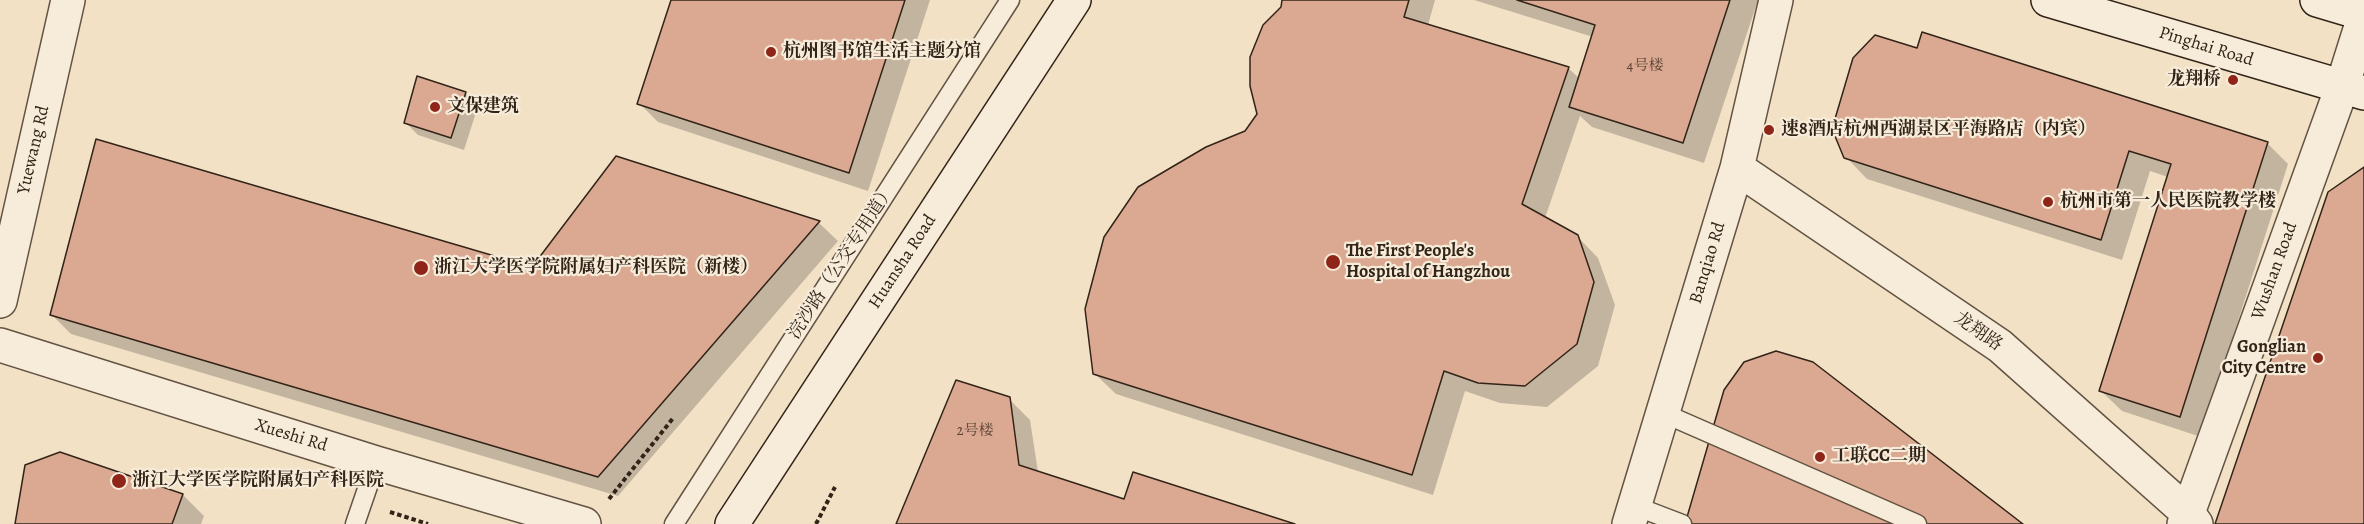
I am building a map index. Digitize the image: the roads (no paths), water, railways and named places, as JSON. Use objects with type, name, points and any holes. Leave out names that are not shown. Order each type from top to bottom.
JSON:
[{"type":"street","name":"Yuewang Rd","points":[[0,301],[68,0]]},
{"type":"street","name":"Huansha Road","points":[[732,524],[1074,0]]},
{"type":"street","name":"Banqiao Rd","points":[[1632,515],[1737,168],[1776,0]]},
{"type":"street","name":"Pinghai Road","points":[[2048,0],[2353,90]]},
{"type":"street","points":[[2317,0],[2364,16]]},
{"type":"street","name":"Wushan Road","points":[[2189,520],[2353,90],[2364,16]]},
{"type":"street","name":"龙翔路","points":[[1737,168],[2000,346],[2189,520]]},
{"type":"street","name":"Xueshi Rd","points":[[0,345],[376,463],[594,515]]},
{"type":"lane","name":"浣沙路（公交专用道）","points":[[674,524],[1010,0]]},
{"type":"lane","points":[[1663,413],[1917,524]]},
{"type":"lane","points":[[355,524],[376,463]]},
{"type":"lane","points":[[1632,515],[1682,524]]},
{"type":"place","name":"杭州图书馆生活主题分馆","points":[[771,52]]},
{"type":"place","name":"龙翔桥","points":[[2233,80]]},
{"type":"place","name":"文保建筑","points":[[435,107]]},
{"type":"place","name":"速8酒店杭州西湖景区平海路店（内宾）","points":[[1769,130]]},
{"type":"place","name":"杭州市第一人民医院教学楼","points":[[2048,202]]},
{"type":"place","name":"The First People's Hospital of Hangzhou","points":[[1333,262]]},
{"type":"place","name":"浙江大学医学院附属妇产科医院（新楼）","points":[[421,268]]},
{"type":"place","name":"Gonglian City Centre","points":[[2318,358]]},
{"type":"place","name":"工联CC二期","points":[[1820,457]]},
{"type":"place","name":"浙江大学医学院附属妇产科医院","points":[[119,481]]}]
